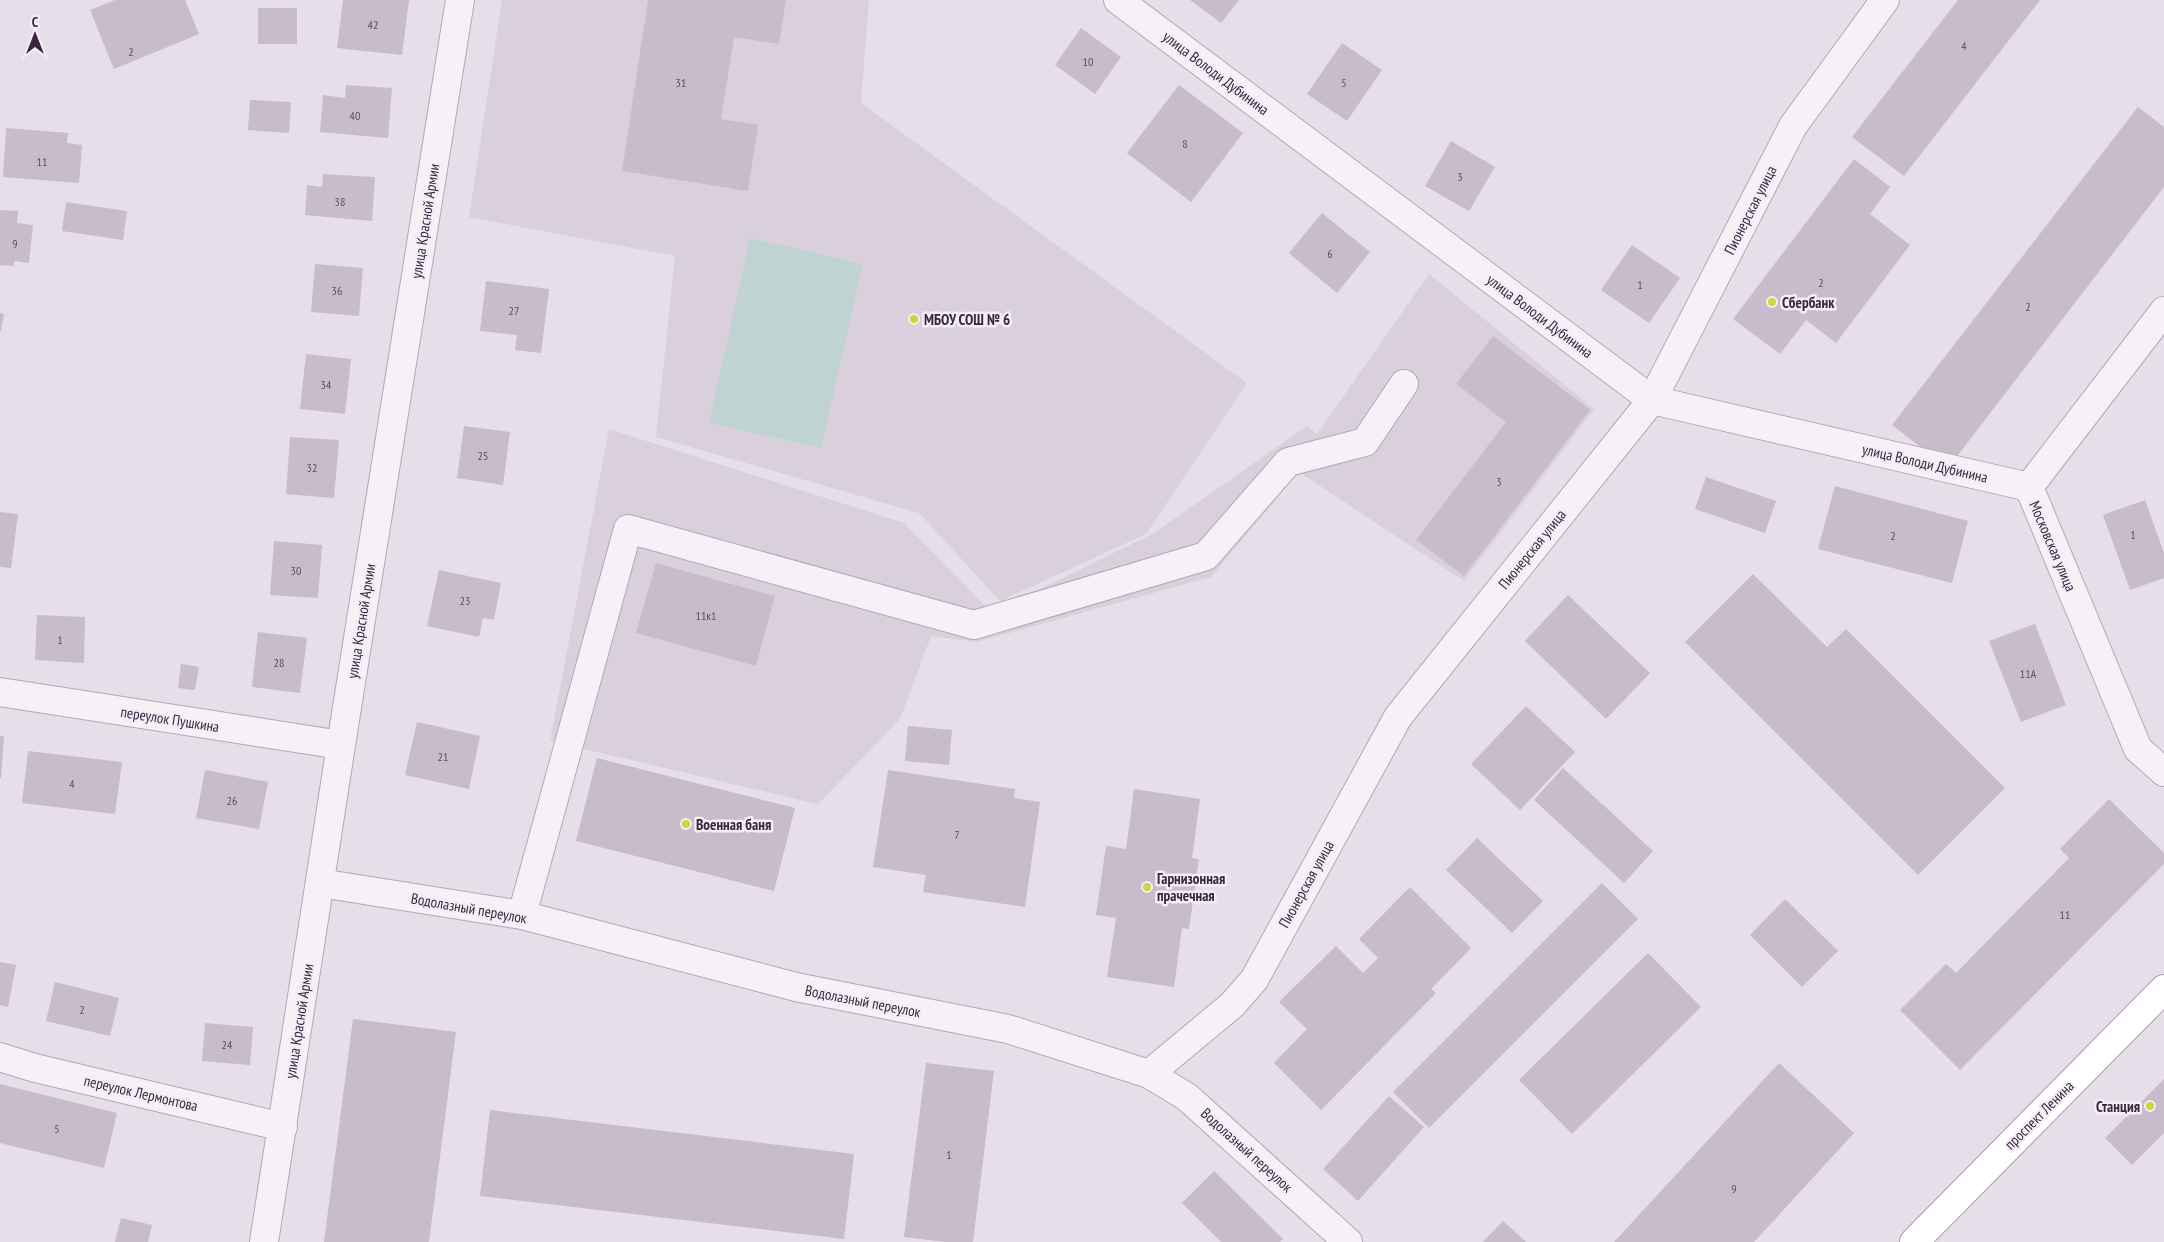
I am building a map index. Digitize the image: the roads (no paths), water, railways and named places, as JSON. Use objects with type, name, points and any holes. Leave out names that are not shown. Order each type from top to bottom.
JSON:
[{"type":"main road","name":"проспект Ленина","points":[[1914,1242],[2164,988]]},
{"type":"street","name":"улица Красной Армии","points":[[264,1242],[460,0]]},
{"type":"street","name":"улица Володи Дубинина","points":[[1118,0],[1652,400],[2028,487]]},
{"type":"street","name":"Пионерская улица","points":[[1149,1074],[1232,1005],[1254,980],[1398,716],[1652,400],[1793,126],[1884,0]]},
{"type":"street","name":"Московская улица","points":[[2164,311],[2028,487],[2138,749],[2164,772]]},
{"type":"street","points":[[522,916],[628,530],[974,625],[1206,556],[1288,462],[1365,442],[1404,384]]},
{"type":"street","name":"переулок Пушкина","points":[[0,692],[341,746]]},
{"type":"street","name":"Водолазный переулок","points":[[320,883],[522,916],[796,988],[1008,1029],[1149,1074],[1187,1098],[1348,1242]]},
{"type":"street","name":"переулок Лермонтова","points":[[0,1057],[34,1068],[283,1128]]},
{"type":"place","name":"Сбербанк","points":[[1772,302]]},
{"type":"place","name":"МБОУ СОШ № 6","points":[[914,319]]},
{"type":"place","name":"Военная баня","points":[[686,824]]},
{"type":"place","name":"Гарнизонная прачечная","points":[[1147,887]]},
{"type":"place","name":"Станция","points":[[2150,1106]]}]
